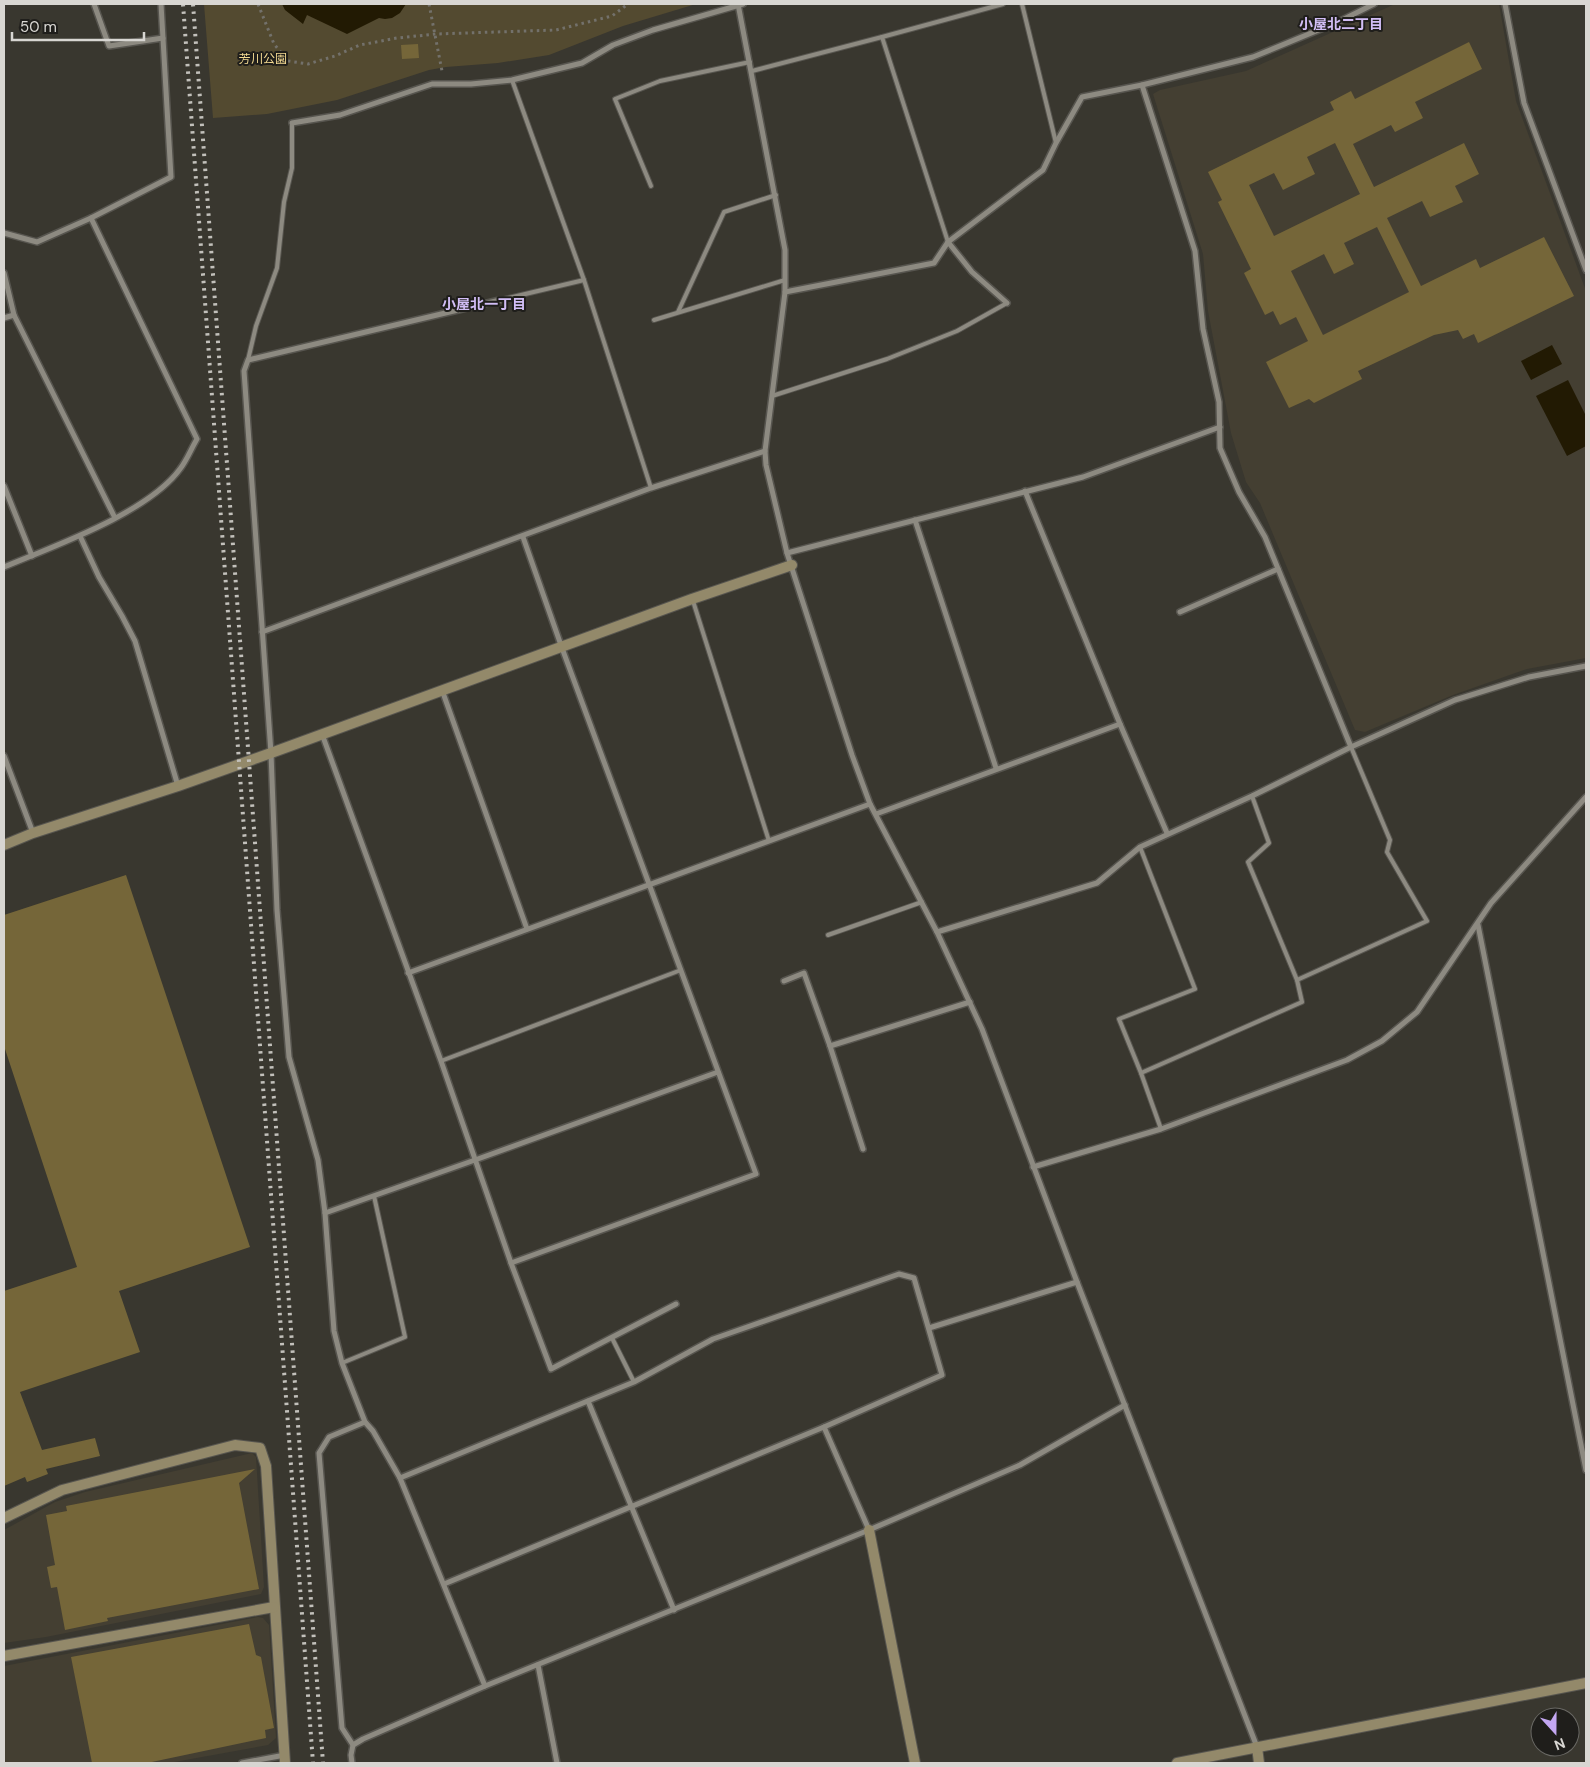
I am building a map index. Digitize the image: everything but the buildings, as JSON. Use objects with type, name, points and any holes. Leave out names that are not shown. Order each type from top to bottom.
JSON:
[{"type":"street","points":[[94,4],[109,46],[163,38]]},
{"type":"street","points":[[4,233],[37,242],[91,218],[171,177],[160,4]]},
{"type":"street","points":[[785,292],[934,263],[948,242],[1043,170],[1082,97],[1142,85],[1253,57],[1338,22],[1374,4]]},
{"type":"street","points":[[1505,4],[1524,103],[1586,270]]},
{"type":"street","points":[[292,123],[340,115],[432,84],[471,84],[512,80],[582,63],[613,45],[653,30],[740,5],[786,250],[785,292],[765,451],[766,465],[787,553],[852,755],[870,804],[937,932],[982,1029],[1033,1168],[1257,1747],[1259,1763]]},
{"type":"street","points":[[1142,85],[1195,251],[1203,329],[1219,402],[1220,448],[1239,492],[1265,537],[1350,747]]},
{"type":"street","points":[[4,568],[80,536],[157,493],[180,469],[197,439],[91,218]]},
{"type":"street","points":[[948,242],[972,272],[1006,303]]},
{"type":"street","points":[[4,272],[14,315],[115,518]]},
{"type":"street","points":[[485,1686],[400,1478],[373,1431],[364,1422],[342,1363],[334,1331],[325,1213],[318,1160],[290,1057],[277,910],[271,753],[244,371],[248,360],[500,300]]},
{"type":"street","points":[[4,318],[14,315]]},
{"type":"street","points":[[787,553],[1083,477],[1220,427]]},
{"type":"street","points":[[262,632],[523,537],[651,488],[765,451]]},
{"type":"street","points":[[4,486],[32,556]]},
{"type":"street","points":[[1025,492],[1167,833]]},
{"type":"street","points":[[915,520],[996,768]]},
{"type":"street","points":[[80,536],[135,641],[178,786]]},
{"type":"street","points":[[511,1263],[756,1174],[649,886],[523,537]]},
{"type":"street","points":[[4,845],[33,833],[178,786],[271,753],[692,599],[792,565]]},
{"type":"street","points":[[1180,612],[1278,568]]},
{"type":"street","points":[[937,932],[1097,883],[1140,847],[1167,833],[1252,796],[1350,747],[1455,700],[1529,676],[1586,666]]},
{"type":"street","points":[[442,690],[527,929]]},
{"type":"street","points":[[876,814],[996,768],[1120,724]]},
{"type":"street","points":[[322,734],[551,1370],[676,1304]]},
{"type":"street","points":[[4,756],[33,833]]},
{"type":"street","points":[[1033,1168],[1161,1129],[1348,1060],[1382,1041],[1417,1012],[1478,925],[1491,903],[1586,796]]},
{"type":"street","points":[[408,973],[870,804]]},
{"type":"street","points":[[1478,925],[1586,1470]]},
{"type":"street","points":[[784,980],[804,973],[863,1149]]},
{"type":"street","points":[[830,1046],[970,1002]]},
{"type":"street","points":[[325,1213],[718,1072]]},
{"type":"street","points":[[400,1478],[634,1382],[713,1339],[899,1274],[914,1278],[942,1375],[824,1427],[444,1584]]},
{"type":"street","points":[[929,1328],[1077,1282]]},
{"type":"street","points":[[588,1401],[674,1610]]},
{"type":"street","points":[[352,1763],[351,1755],[354,1745],[363,1739],[485,1686],[869,1530],[1020,1464],[1124,1405]]},
{"type":"street","points":[[354,1745],[342,1728],[318,1453],[329,1437],[364,1422]]},
{"type":"street","points":[[824,1427],[869,1530],[915,1763]]},
{"type":"street","points":[[4,1518],[62,1490],[235,1445],[260,1448],[266,1466],[285,1759],[242,1763]]},
{"type":"street","points":[[4,1656],[274,1607]]},
{"type":"street","points":[[538,1665],[557,1763]]},
{"type":"street","points":[[1177,1763],[1586,1683]]},
{"type":"lane","points":[[752,71],[1003,4]]},
{"type":"lane","points":[[1022,4],[1056,143]]},
{"type":"lane","points":[[882,37],[948,242]]},
{"type":"lane","points":[[651,186],[615,99],[660,82],[750,62]]},
{"type":"lane","points":[[512,80],[584,280],[651,488]]},
{"type":"lane","points":[[248,360],[256,326],[277,268],[284,202],[292,168],[292,123]]},
{"type":"lane","points":[[678,312],[724,212],[776,195]]},
{"type":"lane","points":[[500,300],[584,280]]},
{"type":"lane","points":[[654,320],[785,280]]},
{"type":"lane","points":[[772,396],[887,359],[957,331],[1006,303]]},
{"type":"lane","points":[[692,599],[769,842]]},
{"type":"lane","points":[[1297,980],[1427,921],[1387,852],[1390,840],[1350,747]]},
{"type":"lane","points":[[1141,1073],[1302,1002],[1297,980],[1248,862],[1268,843],[1252,796]]},
{"type":"lane","points":[[1140,847],[1195,989],[1118,1019],[1141,1073],[1161,1129]]},
{"type":"lane","points":[[828,936],[922,902]]},
{"type":"lane","points":[[441,1061],[681,970]]},
{"type":"lane","points":[[342,1363],[405,1337],[374,1196]]},
{"type":"lane","points":[[612,1338],[634,1382]]},
{"type":"path","points":[[258,4],[274,44],[288,61],[308,64],[335,56],[360,45],[397,38],[436,34],[556,30],[612,16],[628,4]]},
{"type":"path","points":[[429,4],[442,71]]},
{"type":"shaded area","points":[[282,4],[406,4],[400,13],[392,18],[379,18],[347,34],[307,15],[303,24],[285,10]]},
{"type":"shaded area","points":[[1395,4],[1499,4],[1516,101],[1586,291],[1586,658],[1527,669],[1453,695],[1365,732],[1355,730],[1260,503],[1246,482],[1231,433],[1208,311],[1203,254],[1153,94],[1160,90],[1246,71]]},
{"type":"shaded area","points":[[1552,345],[1562,364],[1531,380],[1521,361]]},
{"type":"shaded area","points":[[1568,380],[1586,416],[1586,446],[1567,456],[1536,396]]},
{"type":"shaded area","points":[[252,1453],[256,1457],[264,1587],[261,1594],[46,1637],[4,1643],[4,1530],[55,1502],[85,1492]]},
{"type":"shaded area","points":[[258,1617],[263,1618],[269,1625],[276,1738],[268,1745],[169,1763],[4,1763],[4,1666]]},
{"type":"green space","name":"芳川公園","points":[[204,4],[696,4],[623,26],[549,55],[498,63],[429,70],[337,100],[267,114],[213,118]]},
{"type":"railway","points":[[183,4],[313,1763]]},
{"type":"railway","points":[[193,4],[323,1763]]},
{"type":"district","name":"小屋北二丁目","points":[[1341,24]]},
{"type":"district","name":"小屋北一丁目","points":[[484,304]]}]
